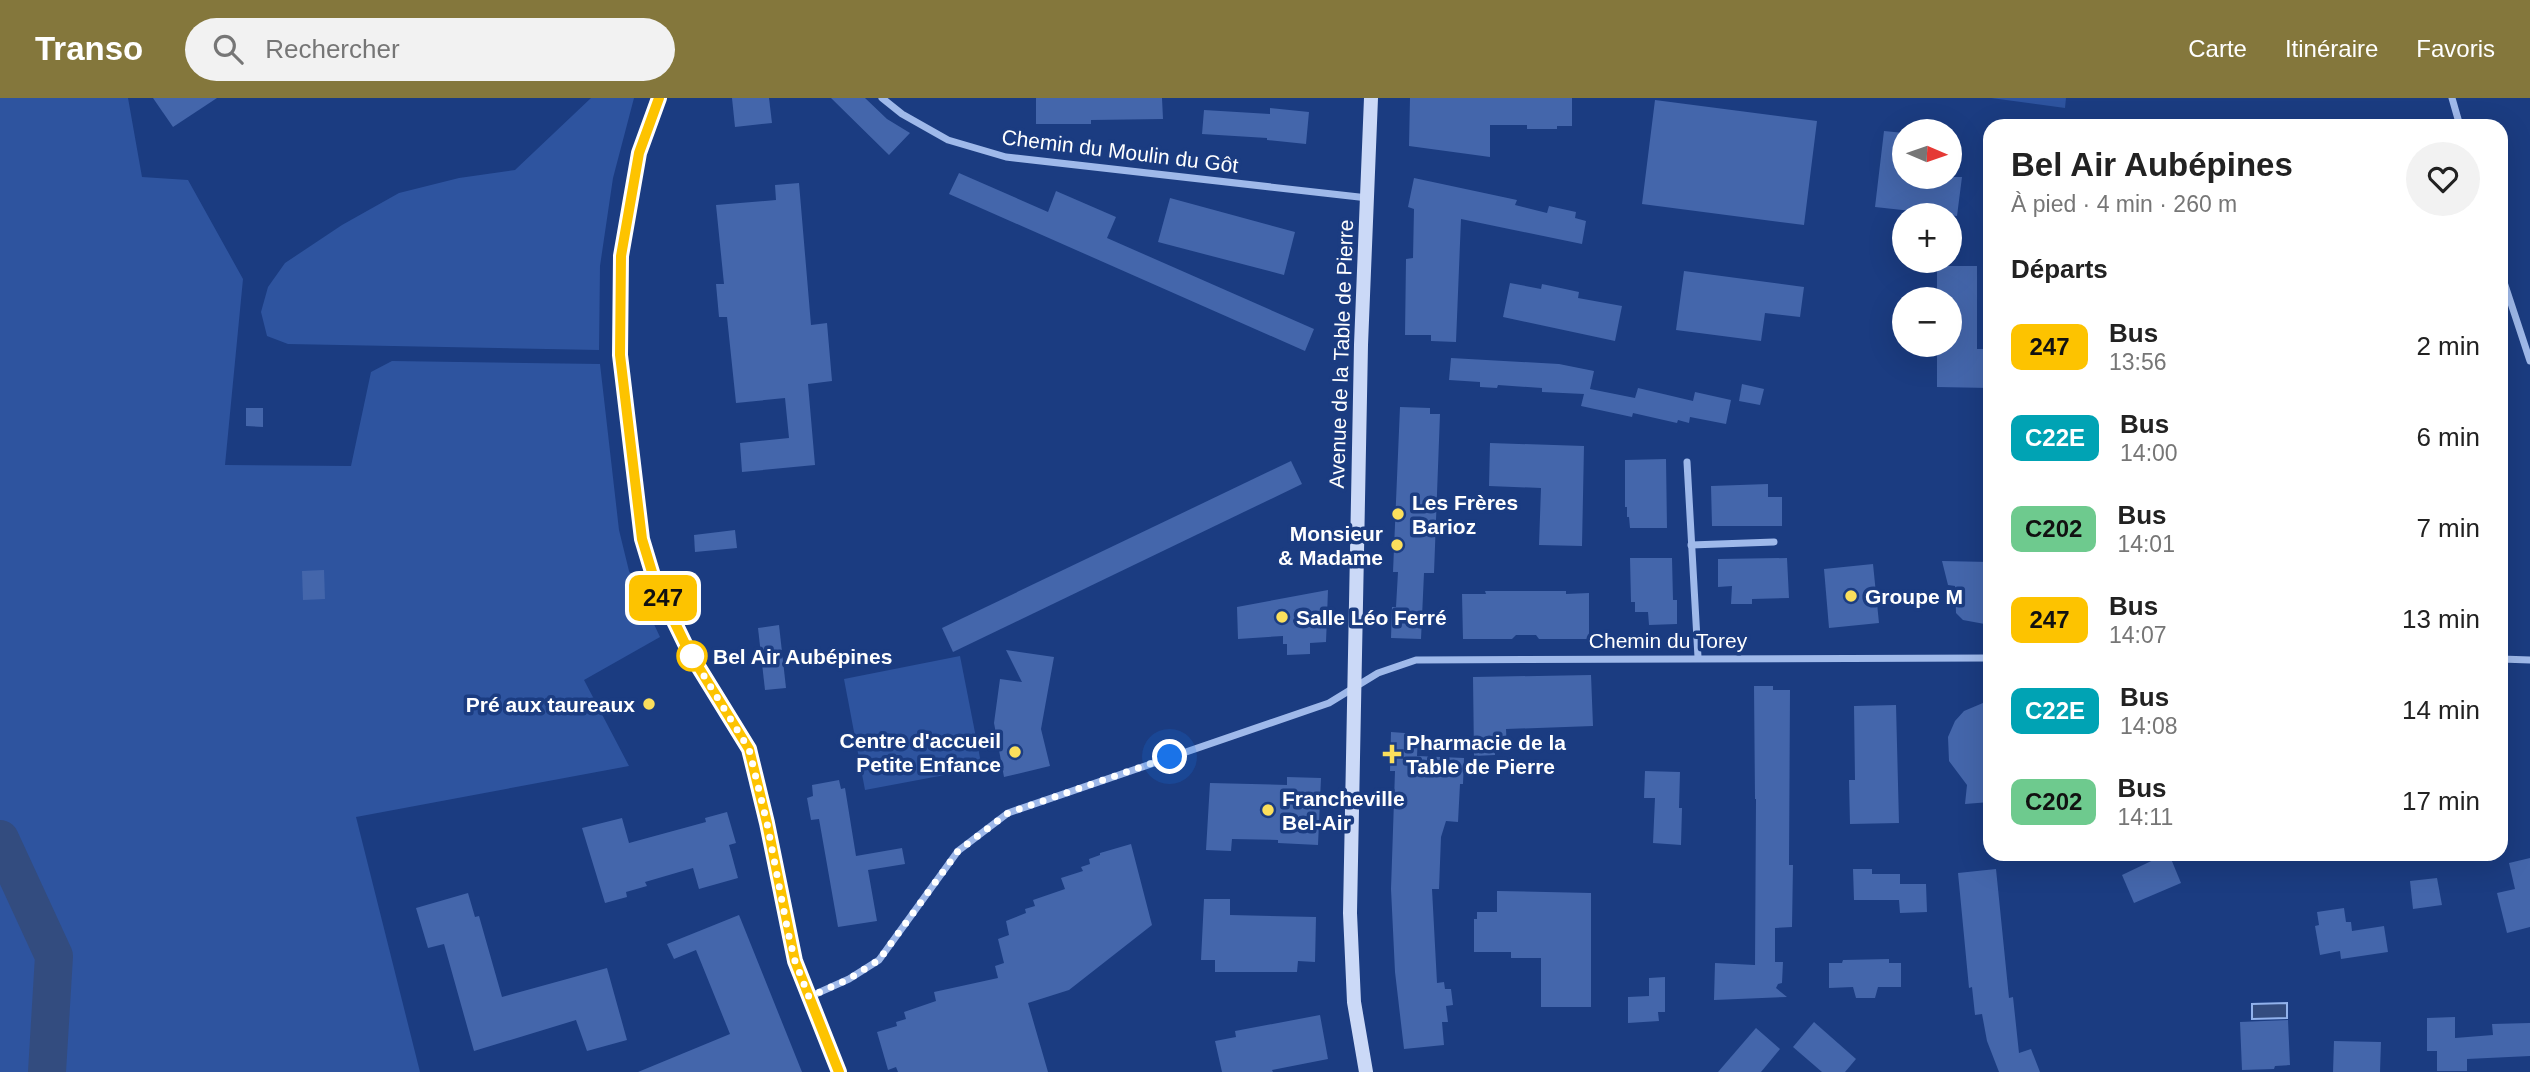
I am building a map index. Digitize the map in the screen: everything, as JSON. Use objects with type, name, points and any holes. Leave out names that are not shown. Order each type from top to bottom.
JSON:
[{"type":"main road","name":"Avenue de la Table de Pierre","points":[[1366,1072],[1353,1002],[1350,913],[1361,345],[1371,98]]},
{"type":"street","points":[[659,98],[639,153],[621,256],[620,355],[642,539],[655,582],[688,650],[749,749],[795,961],[839,1072]]},
{"type":"street","name":"Chemin du Moulin du Gôt","points":[[882,98],[902,114],[947,140],[1006,157],[1367,198]]},
{"type":"street","points":[[2452,98],[2458,119]]},
{"type":"street","points":[[2508,308],[2530,361]]},
{"type":"street","points":[[1687,463],[1698,657]]},
{"type":"street","points":[[1691,545],[1774,542]]},
{"type":"street","name":"Chemin du Torey","points":[[809,997],[849,979],[879,960],[958,851],[1008,813],[1329,703],[1378,673],[1416,660],[1983,657]]},
{"type":"street","points":[[2508,660],[2530,660]]},
{"type":"shaded area","points":[[0,98],[128,98],[142,177],[188,180],[243,279],[225,465],[351,466],[371,372],[392,361],[600,364],[619,530],[629,571],[660,637],[584,680],[629,766],[356,817],[420,1072],[0,1072]]},
{"type":"shaded area","points":[[591,98],[634,98],[613,178],[600,266],[599,350],[288,344],[267,336],[261,312],[268,287],[285,263],[342,225],[399,193],[459,178],[515,170]]},
{"type":"shaded area","points":[[1991,98],[2066,98],[2065,108]]},
{"type":"shaded area","points":[[960,656],[982,768],[865,790],[844,679]]},
{"type":"shaded area","points":[[2287,1003],[2287,1018],[2252,1019],[2252,1004]]},
{"type":"building","points":[[153,98],[217,98],[173,127]]},
{"type":"building","points":[[732,98],[769,98],[772,123],[735,127]]},
{"type":"building","points":[[831,98],[865,98],[887,119],[910,133],[889,155]]},
{"type":"building","points":[[1036,98],[1162,98],[1163,119],[1091,120],[1091,124],[1036,124]]},
{"type":"building","points":[[1410,98],[1572,98],[1572,126],[1527,129],[1527,125],[1490,125],[1490,157],[1409,146]]},
{"type":"building","points":[[1655,100],[1817,121],[1804,225],[1642,204]]},
{"type":"building","points":[[1270,108],[1309,112],[1306,144],[1267,138],[1202,134],[1204,110],[1270,114]]},
{"type":"building","points":[[1884,131],[1892,132],[1892,189],[1960,189],[1959,203],[1892,203],[1892,209],[1875,207]]},
{"type":"building","points":[[959,173],[1048,212],[1056,191],[1116,217],[1107,238],[1314,329],[1305,351],[949,194]]},
{"type":"building","points":[[1414,178],[1517,200],[1515,205],[1547,213],[1549,206],[1576,212],[1575,218],[1586,221],[1582,244],[1461,219],[1456,342],[1431,341],[1431,335],[1405,335],[1406,259],[1413,258],[1414,209],[1408,207]]},
{"type":"building","points":[[799,183],[811,325],[827,323],[832,381],[808,384],[815,465],[742,472],[740,443],[789,438],[785,398],[736,403],[727,317],[719,317],[716,284],[724,284],[716,205],[776,200],[775,185]]},
{"type":"building","points":[[1170,198],[1295,232],[1284,275],[1158,242]]},
{"type":"building","points":[[1962,266],[1977,266],[1977,349],[1983,349],[1983,388],[1937,387],[1937,357],[1962,357],[1962,287],[1937,287],[1937,273],[1962,273]]},
{"type":"building","points":[[1684,271],[1804,287],[1800,317],[1765,313],[1761,341],[1676,330]]},
{"type":"building","points":[[1510,283],[1541,289],[1542,284],[1579,292],[1578,298],[1622,306],[1615,341],[1503,317]]},
{"type":"building","points":[[1451,358],[1559,364],[1594,371],[1590,389],[1635,398],[1638,388],[1693,401],[1695,392],[1731,400],[1726,424],[1690,417],[1689,423],[1678,420],[1677,423],[1633,413],[1632,417],[1581,406],[1584,394],[1542,392],[1542,388],[1498,385],[1497,388],[1480,387],[1480,382],[1449,380]]},
{"type":"building","points":[[1742,384],[1764,389],[1760,405],[1739,401]]},
{"type":"building","points":[[1400,407],[1430,408],[1430,414],[1440,414],[1434,573],[1424,573],[1421,639],[1391,638],[1392,607],[1396,607],[1398,572],[1393,572]]},
{"type":"building","points":[[246,408],[263,408],[263,427],[246,426]]},
{"type":"building","points":[[1490,443],[1584,446],[1582,546],[1539,545],[1541,488],[1489,486]]},
{"type":"building","points":[[1666,459],[1667,528],[1630,528],[1625,507],[1625,460]]},
{"type":"building","points":[[1291,461],[1302,484],[953,652],[942,628]]},
{"type":"building","points":[[1768,484],[1768,497],[1782,497],[1782,526],[1712,526],[1711,486]]},
{"type":"building","points":[[735,530],[737,548],[695,552],[694,535]]},
{"type":"building","points":[[1630,558],[1672,558],[1673,600],[1677,600],[1677,624],[1649,625],[1648,612],[1635,612],[1635,602],[1631,602]]},
{"type":"building","points":[[1787,558],[1789,598],[1752,599],[1752,604],[1731,604],[1732,586],[1718,587],[1718,559]]},
{"type":"building","points":[[1942,561],[1983,562],[1983,624],[1963,620],[1956,613],[1955,586],[1948,585]]},
{"type":"building","name":"Groupe M","points":[[1873,564],[1879,623],[1829,628],[1824,569]]},
{"type":"building","points":[[324,570],[325,599],[303,600],[302,571]]},
{"type":"building","name":"Salle Léo Ferré","points":[[1328,590],[1326,642],[1310,643],[1310,654],[1287,655],[1287,644],[1283,644],[1283,636],[1238,639],[1237,607]]},
{"type":"building","points":[[1485,591],[1589,593],[1589,639],[1539,639],[1536,635],[1516,635],[1512,639],[1463,639],[1462,594],[1486,594]]},
{"type":"building","points":[[779,625],[786,688],[765,690],[758,628]]},
{"type":"building","points":[[1006,650],[1054,657],[1041,729],[1050,766],[1004,777],[994,723],[1000,679],[1022,682]]},
{"type":"building","points":[[1591,675],[1593,726],[1506,729],[1507,750],[1495,751],[1495,755],[1474,756],[1473,677]]},
{"type":"building","points":[[1754,686],[1790,690],[1789,865],[1793,865],[1792,927],[1775,928],[1775,962],[1783,962],[1782,983],[1776,988],[1787,997],[1714,1000],[1715,963],[1755,965]]},
{"type":"building","points":[[1983,703],[1983,803],[1965,804],[1967,785],[1949,761],[1948,737],[1955,721],[1964,711]]},
{"type":"building","points":[[1896,705],[1899,823],[1850,824],[1849,780],[1855,780],[1854,706]]},
{"type":"building","points":[[1391,732],[1418,734],[1417,756],[1464,758],[1458,822],[1446,821],[1441,837],[1439,889],[1432,889],[1437,983],[1444,982],[1445,989],[1451,989],[1453,1005],[1446,1006],[1448,1022],[1442,1022],[1444,1045],[1404,1049],[1395,972],[1391,889],[1395,771],[1390,771]]},
{"type":"building","points":[[1645,771],[1680,772],[1681,845],[1653,843],[1655,798],[1644,798]]},
{"type":"building","points":[[1287,777],[1321,778],[1318,845],[1278,843],[1278,840],[1232,839],[1231,851],[1206,850],[1210,783],[1287,785]]},
{"type":"building","points":[[839,780],[841,789],[845,788],[856,856],[902,848],[905,864],[868,870],[877,921],[838,927],[819,819],[811,820],[807,798],[813,796],[812,785]]},
{"type":"building","points":[[727,812],[736,843],[729,845],[738,878],[699,889],[693,868],[645,882],[647,886],[626,892],[627,897],[605,903],[582,828],[622,818],[629,843],[706,822],[705,818]]},
{"type":"building","points":[[1131,844],[1152,925],[1069,990],[1028,1003],[1048,1072],[898,1072],[896,1067],[888,1070],[877,1032],[897,1026],[896,1022],[906,1019],[904,1012],[936,1001],[934,992],[998,978],[995,966],[1004,963],[998,939],[1009,935],[1006,921],[1035,906],[1033,900],[1065,889],[1061,878],[1083,871],[1081,867],[1090,864],[1089,859]]},
{"type":"building","points":[[2530,858],[2530,927],[2507,933],[2497,893],[2515,889],[2509,863]]},
{"type":"building","points":[[2151,861],[2172,861],[2181,883],[2134,903],[2122,875]]},
{"type":"building","points":[[1853,869],[1872,869],[1872,874],[1900,874],[1900,884],[1926,884],[1927,912],[1900,913],[1899,900],[1854,900]]},
{"type":"building","points":[[1996,869],[2009,998],[2013,997],[2019,1053],[2031,1049],[2040,1072],[1999,1072],[1987,1041],[1982,1014],[1975,1015],[1972,987],[1969,988],[1958,873]]},
{"type":"building","points":[[2437,878],[2442,905],[2413,909],[2410,881]]},
{"type":"building","points":[[1497,891],[1591,893],[1591,1007],[1541,1007],[1541,958],[1511,958],[1511,952],[1474,952],[1474,919],[1477,919],[1477,912],[1497,912]]},
{"type":"building","points":[[468,893],[475,917],[479,916],[502,997],[607,968],[627,1040],[587,1051],[576,1020],[474,1051],[444,944],[428,948],[416,908]]},
{"type":"building","points":[[1204,899],[1230,899],[1230,915],[1316,917],[1315,962],[1298,961],[1297,972],[1215,972],[1215,960],[1201,960]]},
{"type":"building","points":[[2344,908],[2346,922],[2351,922],[2352,931],[2384,926],[2388,952],[2341,959],[2340,951],[2320,955],[2315,926],[2319,925],[2317,912]]},
{"type":"building","points":[[739,915],[802,1072],[638,1072],[730,1034],[696,950],[674,959],[667,944]]},
{"type":"building","points":[[1889,959],[1889,963],[1901,963],[1901,987],[1878,987],[1875,998],[1856,998],[1853,987],[1829,988],[1829,963]]},
{"type":"building","points":[[1665,977],[1665,1012],[1658,1012],[1659,1021],[1628,1023],[1628,997],[1649,996],[1649,978]]},
{"type":"building","points":[[1320,1015],[1328,1059],[1272,1070],[1273,1072],[1222,1072],[1215,1041],[1236,1037],[1235,1031]]},
{"type":"building","points":[[2455,1017],[2455,1038],[2493,1035],[2492,1024],[2530,1023],[2530,1056],[2467,1059],[2467,1071],[2437,1071],[2437,1051],[2427,1051],[2427,1018]]},
{"type":"building","points":[[2288,1020],[2290,1065],[2275,1066],[2274,1069],[2242,1070],[2240,1022]]},
{"type":"building","points":[[1814,1022],[1856,1059],[1845,1072],[1822,1072],[1793,1047]]},
{"type":"building","points":[[1756,1028],[1780,1049],[1761,1072],[1718,1072]]},
{"type":"building","points":[[2334,1041],[2381,1042],[2380,1072],[2333,1072]]},
{"type":"waterway","points":[[0,839],[54,956],[47,1072]]},
{"type":"bus line","name":"247","points":[[659,98],[639,153],[621,256],[620,355],[642,539],[655,582],[688,650],[749,749],[795,961],[839,1072]]},
{"type":"place","name":"Les Frères Barioz","points":[[1398,514]]},
{"type":"place","name":"Monsieur & Madame","points":[[1397,545]]},
{"type":"place","name":"Groupe M","points":[[1851,596]]},
{"type":"place","name":"Salle Léo Ferré","points":[[1282,617]]},
{"type":"place","name":"Bel Air Aubépines","points":[[692,656]]},
{"type":"place","name":"Pré aux taureaux","points":[[649,704]]},
{"type":"place","name":"Centre d'accueil Petite Enfance","points":[[1015,752]]},
{"type":"place","name":"Pharmacie de la Table de Pierre","points":[[1392,754]]},
{"type":"place","name":"Francheville Bel-Air","points":[[1268,810]]},
{"type":"route","points":[[692,656],[688,650],[749,749],[795,961],[809,997],[849,979],[879,960],[958,851],[1008,813],[1170,757]]}]
